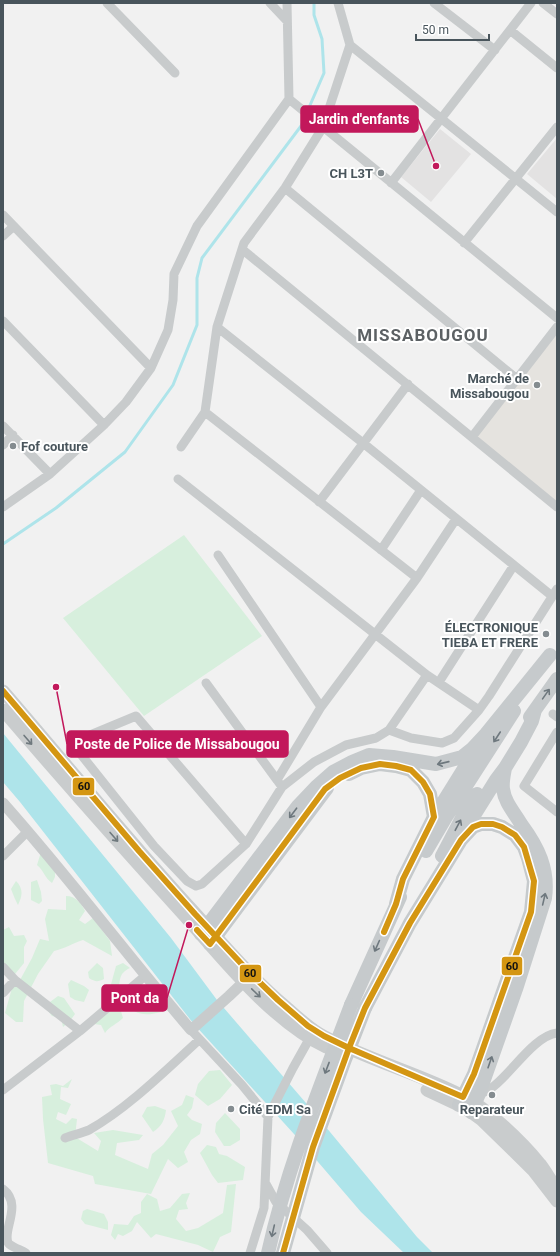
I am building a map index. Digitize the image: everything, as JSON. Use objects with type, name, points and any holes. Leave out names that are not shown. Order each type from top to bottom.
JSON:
[{"type":"main road","points":[[208,935],[298,806],[333,772],[369,755],[393,757],[436,764],[462,757],[486,734],[553,651]]},
{"type":"main road","points":[[268,1253],[274,1225],[290,1172],[318,1091],[350,1005],[396,904],[446,817],[553,651]]},
{"type":"main road","points":[[410,923],[420,899],[463,816],[496,764],[557,679]]},
{"type":"main road","points":[[3,691],[139,859]]},
{"type":"main road","points":[[3,710],[247,978],[285,1007],[312,1034],[323,1036],[470,1102],[487,1113],[518,1141],[539,1164],[557,1189]]},
{"type":"main road","points":[[283,1253],[313,1147],[336,1081],[365,1008],[410,923],[492,787],[524,738],[532,721],[535,710]]},
{"type":"main road","points":[[396,904],[403,879],[434,817],[486,734]]},
{"type":"main road","points":[[208,935],[325,789],[340,778],[360,768],[380,764],[410,770],[423,782],[430,794],[434,817]]},
{"type":"main road","points":[[470,1102],[520,975],[545,898],[547,885],[540,854],[505,800],[502,787],[505,768]]},
{"type":"main road","points":[[461,840],[473,827],[481,824],[493,824],[502,827],[515,835],[524,847],[534,881],[531,912],[474,1074],[470,1102]]},
{"type":"main road","points":[[470,1102],[533,1170],[557,1201]]},
{"type":"street","points":[[107,3],[175,73]]},
{"type":"street","points":[[270,3],[287,21]]},
{"type":"street","points":[[3,507],[50,474],[104,425],[126,402],[151,368],[168,330],[173,300],[174,274],[196,226],[289,99],[287,3]]},
{"type":"street","points":[[338,3],[350,45],[557,212]]},
{"type":"street","points":[[434,3],[495,50]]},
{"type":"street","points":[[392,183],[531,3]]},
{"type":"street","points":[[543,3],[557,14]]},
{"type":"street","points":[[510,30],[557,68]]},
{"type":"street","points":[[181,447],[204,412],[217,327],[244,243],[285,188],[319,124],[350,45]]},
{"type":"street","points":[[289,99],[557,318]]},
{"type":"street","points":[[464,243],[557,126]]},
{"type":"street","points":[[285,188],[517,379]]},
{"type":"street","points":[[3,215],[151,368]]},
{"type":"street","points":[[3,236],[14,226]]},
{"type":"street","points":[[243,250],[557,507]]},
{"type":"street","points":[[3,321],[104,425]]},
{"type":"street","points":[[217,327],[514,565],[555,593],[479,710],[454,738],[442,743],[411,738],[389,730]]},
{"type":"street","points":[[472,437],[557,327]]},
{"type":"street","points":[[319,502],[408,384]]},
{"type":"street","points":[[204,412],[417,578]]},
{"type":"street","points":[[3,426],[50,474]]},
{"type":"street","points":[[3,445],[13,436]]},
{"type":"street","points":[[178,479],[427,675],[479,710]]},
{"type":"street","points":[[381,550],[422,490]]},
{"type":"street","points":[[246,844],[136,716],[83,738],[78,744],[79,752],[154,846],[187,881],[196,886],[202,884],[246,844],[321,707],[417,578],[456,519]]},
{"type":"street","points":[[218,555],[321,707]]},
{"type":"street","points":[[439,682],[514,565]]},
{"type":"street","points":[[280,784],[314,762],[346,745],[376,738],[389,730],[427,675]]},
{"type":"street","points":[[206,683],[280,784]]},
{"type":"street","points":[[557,732],[524,786],[557,812]]},
{"type":"street","points":[[3,803],[28,831],[145,976],[193,1028],[199,1040],[269,1114]]},
{"type":"street","points":[[3,856],[28,831]]},
{"type":"street","points":[[139,859],[154,846]]},
{"type":"street","points":[[3,967],[15,980],[80,1031]]},
{"type":"street","points":[[3,1090],[80,1031],[145,976]]},
{"type":"street","points":[[193,1028],[247,978]]},
{"type":"street","points":[[3,993],[15,980]]},
{"type":"street","points":[[470,1102],[490,1090],[498,1083],[536,1044],[548,1035],[557,1033]]},
{"type":"street","points":[[250,1253],[264,1208],[269,1114],[312,1034]]},
{"type":"street","points":[[65,1138],[88,1130],[113,1114],[142,1091],[199,1040]]},
{"type":"street","points":[[265,1182],[276,1202],[307,1230],[327,1253]]},
{"type":"street","points":[[3,1189],[9,1196],[12,1203],[6,1238],[9,1244],[26,1253]]},
{"type":"shaded area","points":[[440,129],[471,154],[431,202],[401,177]]},
{"type":"shaded area","points":[[557,138],[557,199],[527,174]]},
{"type":"shaded area","name":"Marché de Missabougou","points":[[557,334],[557,502],[475,436]]},
{"type":"green space","points":[[184,535],[262,636],[144,716],[63,618]]},
{"type":"green space","points":[[41,852],[55,871],[55,877],[52,883],[47,879],[37,865]]},
{"type":"green space","points":[[37,880],[42,901],[39,904],[31,900],[31,882]]},
{"type":"green space","points":[[16,881],[22,892],[18,905],[11,889]]},
{"type":"green space","points":[[66,896],[73,897],[80,903],[85,911],[79,920],[85,924],[93,918],[110,941],[112,956],[83,940],[54,951],[38,974],[24,1001],[23,1022],[16,1022],[5,1013],[12,988],[20,980],[40,939],[49,941],[45,919],[48,909],[66,910]]},
{"type":"green space","points":[[9,927],[14,936],[24,935],[27,941],[24,947],[24,963],[11,979],[3,974],[3,930]]},
{"type":"green space","points":[[97,963],[103,968],[104,979],[100,981],[89,978],[88,972]]},
{"type":"green space","points":[[123,963],[130,968],[123,972],[118,991],[107,999],[116,966]]},
{"type":"green space","points":[[71,980],[89,990],[84,1002],[70,997],[68,984]]},
{"type":"green space","points":[[138,986],[145,987],[152,994],[161,1012],[144,1014],[135,1012],[121,1002]]},
{"type":"green space","points":[[58,996],[64,998],[75,1014],[63,1027],[61,1018],[52,1016],[48,1011],[50,1002]]},
{"type":"green space","points":[[118,1001],[123,1018],[105,1033],[101,1025],[94,1024]]},
{"type":"green space","points":[[220,1070],[232,1085],[220,1099],[208,1106],[195,1095],[198,1084],[209,1071]]},
{"type":"green space","points":[[72,1079],[68,1088],[61,1087],[60,1099],[71,1104],[66,1115],[58,1112],[56,1119],[66,1124],[72,1118],[77,1119],[75,1137],[98,1151],[101,1141],[94,1133],[113,1130],[143,1135],[139,1140],[117,1143],[115,1155],[148,1169],[152,1154],[163,1145],[178,1126],[171,1111],[182,1105],[186,1095],[194,1098],[192,1108],[187,1115],[192,1120],[202,1124],[200,1134],[191,1140],[184,1152],[188,1162],[178,1168],[168,1159],[151,1194],[95,1184],[93,1176],[48,1163],[42,1097],[52,1095],[50,1085],[56,1084],[63,1086]]},
{"type":"green space","points":[[155,1106],[166,1110],[162,1123],[153,1132],[142,1116],[147,1107]]},
{"type":"green space","points":[[225,1113],[240,1129],[240,1140],[230,1146],[224,1146],[215,1132],[216,1123]]},
{"type":"green space","points":[[207,1145],[216,1147],[219,1154],[227,1156],[245,1167],[243,1180],[218,1183],[200,1153]]},
{"type":"green space","points":[[236,1184],[231,1232],[220,1237],[213,1252],[198,1245],[156,1234],[151,1238],[137,1222],[132,1231],[123,1236],[118,1234],[115,1240],[111,1235],[114,1224],[128,1225],[134,1216],[141,1213],[141,1202],[147,1194],[157,1199],[160,1211],[170,1208],[182,1194],[190,1193],[186,1203],[188,1209],[179,1210],[176,1219],[186,1231],[198,1228],[223,1213],[227,1185]]},
{"type":"green space","points":[[87,1209],[104,1214],[108,1222],[108,1230],[85,1224],[81,1219],[83,1211]]},
{"type":"water","points":[[3,733],[171,938],[217,1000],[306,1103],[417,1237],[433,1253],[404,1253],[361,1212],[294,1134],[193,1023],[3,782]]},
{"type":"waterway","points":[[3,544],[56,508],[125,452],[173,385],[197,325],[197,278],[202,258],[301,126],[324,73],[322,39],[314,15],[314,3]]},
{"type":"transit line","name":"60","points":[[3,691],[139,851],[250,973],[308,1026],[324,1036],[349,1048]]},
{"type":"transit line","name":"60","points":[[197,930],[210,944],[325,789],[340,778],[361,768],[380,764],[411,770],[423,782],[430,794],[434,817],[403,879],[396,904],[384,932]]},
{"type":"transit line","name":"60","points":[[481,824],[493,824],[502,827],[515,835],[524,847],[534,881],[531,912],[474,1074],[463,1097],[349,1048],[365,1008],[410,923],[461,840],[473,827],[481,824]]},
{"type":"transit line","name":"60","points":[[283,1253],[313,1147],[349,1048]]},
{"type":"place","name":"Jardin d'enfants","points":[[436,166]]},
{"type":"place","name":"CH L3T","points":[[381,173]]},
{"type":"place","name":"Marché de Missabougou","points":[[537,385]]},
{"type":"place","name":"Fof couture","points":[[13,446]]},
{"type":"place","name":"ÉLECTRONIQUE TIEBA ET FRERE","points":[[546,634]]},
{"type":"place","name":"Poste de Police de Missabougou","points":[[56,687]]},
{"type":"place","name":"Pont da","points":[[189,925]]},
{"type":"place","name":"Reparateur","points":[[492,1095]]},
{"type":"place","name":"Cité EDM Sa","points":[[231,1109]]},
{"type":"district","name":"MISSABOUGOU","points":[[423,335]]}]
